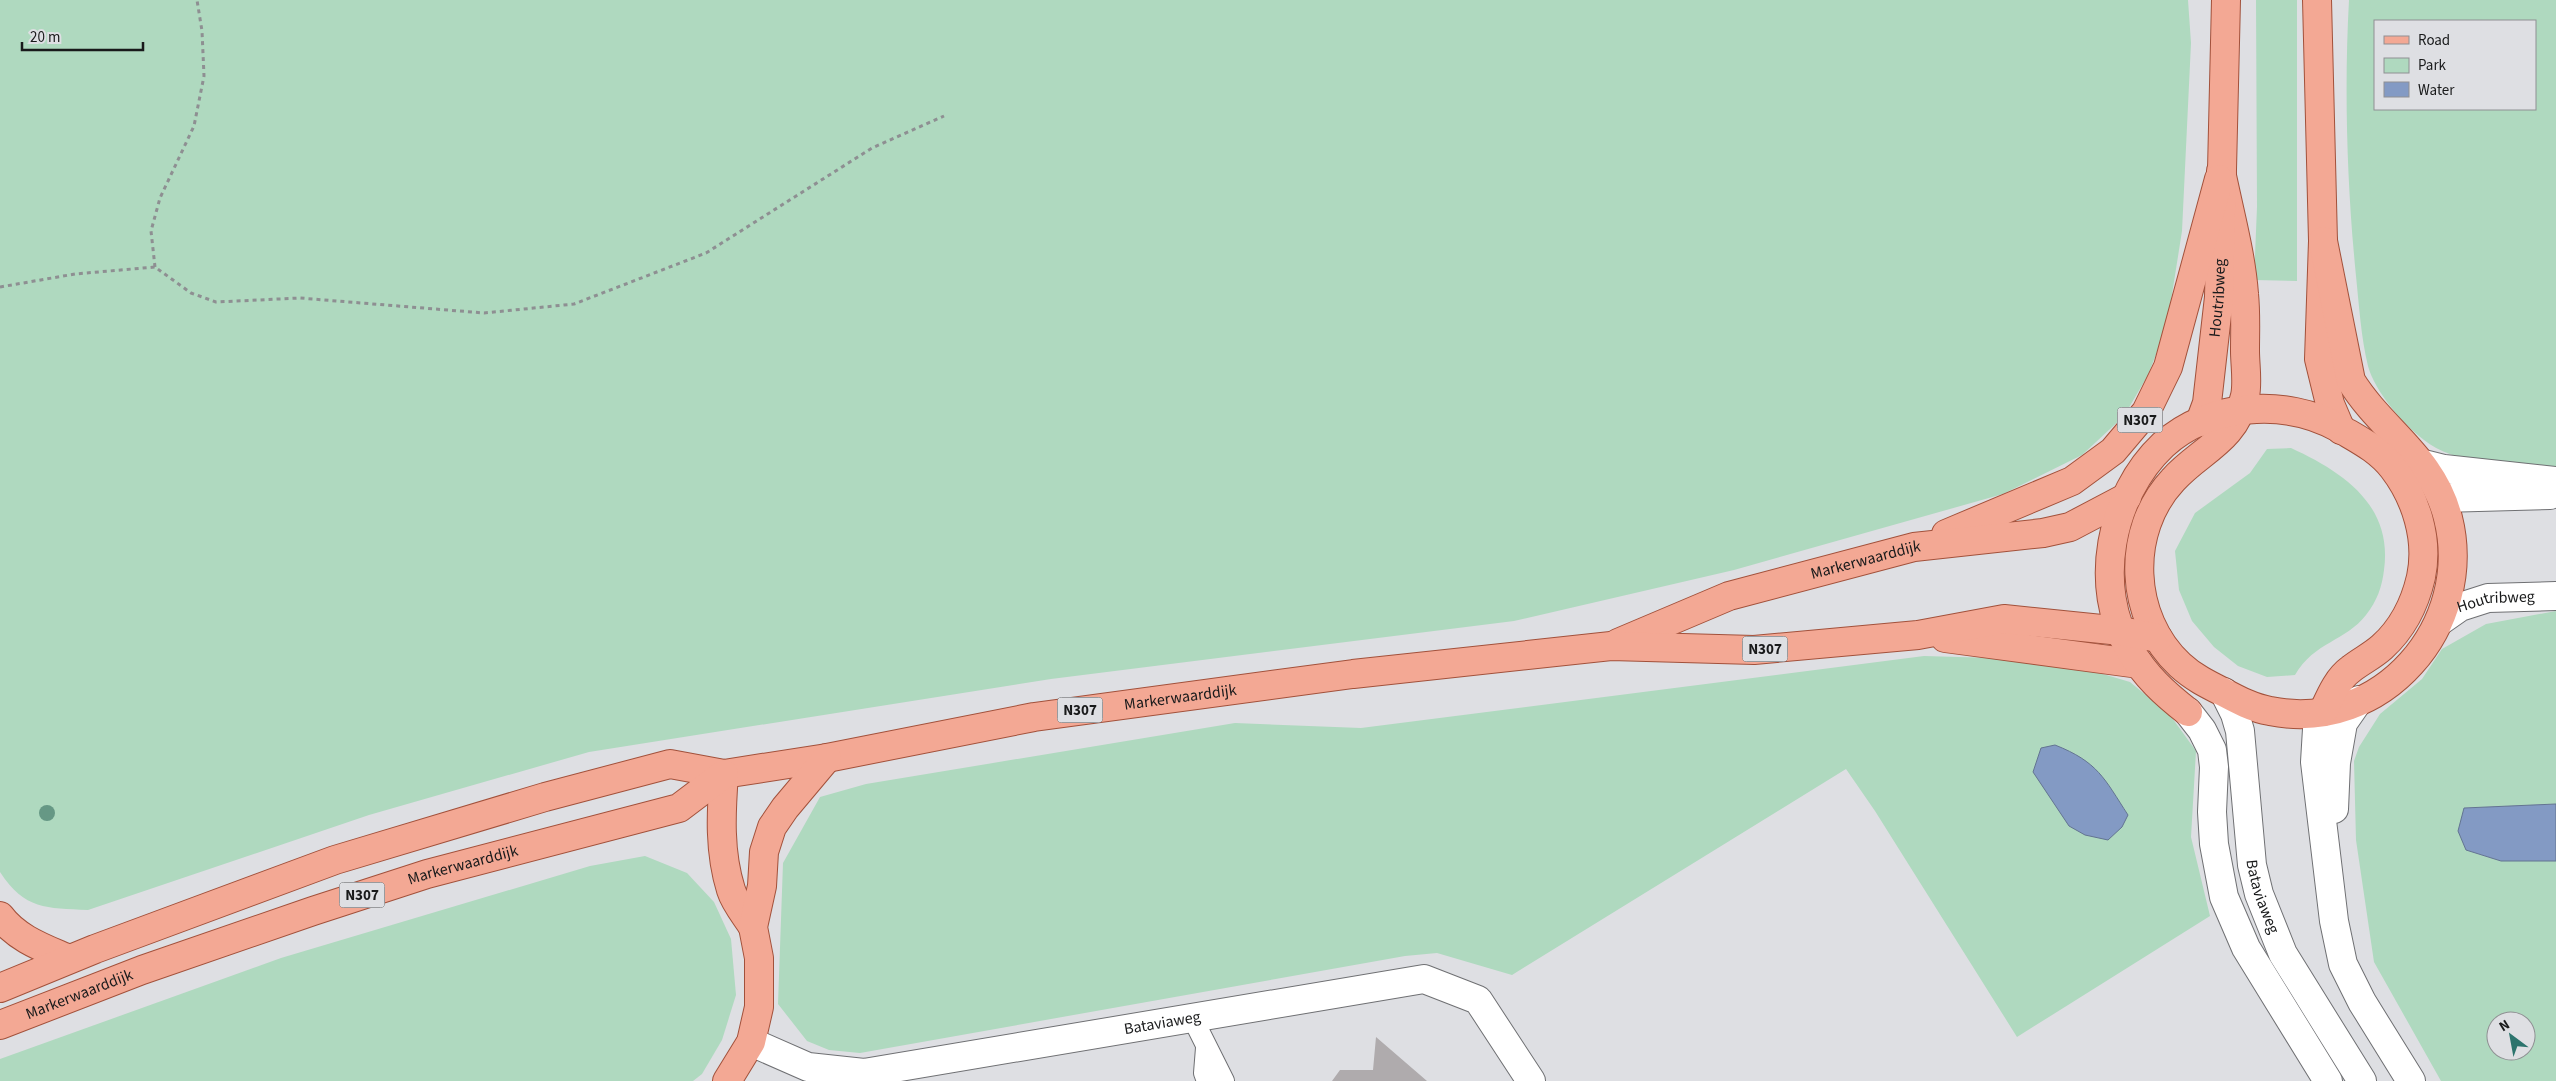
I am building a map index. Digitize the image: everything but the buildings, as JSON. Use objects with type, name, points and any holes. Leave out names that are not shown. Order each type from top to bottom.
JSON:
[{"type":"main road","name":"Houtribweg","points":[[2200,422],[2207,403],[2219,297],[2226,0]]},
{"type":"main road","name":"N307","points":[[2317,0],[2323,241],[2318,359],[2330,404],[2341,430]]},
{"type":"main road","name":"Houtribweg","points":[[2221,171],[2244,293],[2246,395],[2240,410]]},
{"type":"main road","name":"N307","points":[[1914,547],[2072,481],[2113,451],[2130,432],[2146,412],[2168,367],[2221,171]]},
{"type":"main road","name":"N307","points":[[2240,410],[2231,428],[2220,443],[2172,481],[2159,497],[2150,516],[2139,557],[2138,578],[2146,612],[2158,638],[2179,664],[2207,685],[2246,704],[2271,711],[2306,714],[2323,712],[2359,700],[2399,677],[2425,648],[2440,621],[2451,581],[2452,539],[2442,498],[2424,464],[2379,418],[2351,381],[2323,241]]},
{"type":"main road","name":"N307","points":[[2188,712],[2152,682],[2139,664],[2121,631],[2111,593],[2110,573],[2114,534],[2136,478],[2164,445],[2180,432],[2200,422],[2240,410],[2292,411],[2326,421],[2359,438],[2382,456],[2401,478],[2410,495],[2422,534],[2421,575],[2408,614],[2397,631],[2383,646],[2350,670],[2332,691],[2323,712]]},
{"type":"main road","points":[[2410,495],[2442,498]]},
{"type":"main road","name":"Markerwaarddijk","points":[[1611,646],[1729,596],[1914,547],[2043,533],[2070,527],[2127,497]]},
{"type":"main road","name":"Markerwaarddijk","points":[[0,988],[69,959],[335,860],[545,798],[670,764],[724,774],[827,758],[1043,715],[1353,674],[1611,646],[1754,650],[1918,635],[2004,619],[2121,631]]},
{"type":"main road","name":"N307","points":[[2121,631],[2158,638]]},
{"type":"main road","name":"Markerwaarddijk","points":[[1918,635],[2139,664]]},
{"type":"main road","points":[[753,927],[762,886],[764,852],[772,827],[785,808],[827,758]]},
{"type":"main road","name":"Markerwaarddijk","points":[[0,1025],[142,970],[313,910],[427,874],[679,808],[724,774]]},
{"type":"main road","points":[[724,774],[720,825],[724,855],[732,891],[753,927],[758,958],[759,1007],[751,1042],[727,1081]]},
{"type":"main road","points":[[0,916],[17,933],[34,944],[69,959]]},
{"type":"street","points":[[2424,464],[2444,469],[2556,481]]},
{"type":"street","points":[[2442,498],[2556,495]]},
{"type":"street","name":"Houtribweg","points":[[2440,621],[2460,607],[2488,598],[2556,596]]},
{"type":"street","name":"Bataviaweg","points":[[2224,692],[2235,714],[2240,731],[2252,865],[2264,908],[2283,954],[2362,1081]]},
{"type":"street","points":[[2330,885],[2336,763],[2343,723],[2359,700]]},
{"type":"street","name":"Bataviaweg","points":[[2188,712],[2202,730],[2212,750],[2214,767],[2212,812],[2214,844],[2224,897],[2246,948],[2328,1081]]},
{"type":"street","points":[[2323,712],[2317,729],[2315,762],[2334,920],[2343,964],[2362,1002],[2411,1081]]},
{"type":"street","name":"Bataviaweg","points":[[751,1042],[808,1067],[864,1073],[1424,979],[1478,1000],[1531,1081]]},
{"type":"lane","points":[[1193,1019],[1224,1081]]},
{"type":"lane","points":[[1206,1046],[1204,1073],[1207,1081]]},
{"type":"path","points":[[155,267],[151,231],[160,198],[194,126],[204,76],[202,31],[197,0]]},
{"type":"path","points":[[0,286],[75,274],[155,267],[191,293],[216,302],[300,298],[484,313],[574,304],[706,253],[872,148],[944,116]]},
{"type":"green space","points":[[0,0],[2188,0],[2191,43],[2182,231],[2167,326],[2148,375],[2124,416],[2082,455],[2003,494],[1734,570],[1514,621],[1051,679],[589,752],[369,815],[88,910],[60,909],[38,904],[18,894],[0,872]]},
{"type":"green space","points":[[2256,0],[2297,0],[2297,281],[2254,280],[2257,207]]},
{"type":"green space","points":[[2349,0],[2556,0],[2556,466],[2488,463],[2453,455],[2438,449],[2424,440],[2399,416],[2383,397],[2368,366],[2362,332],[2350,207],[2347,103]]},
{"type":"green space","points":[[2291,448],[2329,468],[2346,480],[2372,509],[2381,527],[2385,547],[2384,570],[2376,599],[2370,610],[2358,624],[2311,655],[2295,675],[2267,677],[2238,666],[2214,647],[2192,621],[2179,590],[2175,551],[2195,513],[2250,473],[2267,449]]},
{"type":"green space","points":[[2556,611],[2556,804],[2464,808],[2466,850],[2501,861],[2556,861],[2556,1081],[2441,1081],[2374,962],[2356,840],[2354,761],[2359,747],[2380,714],[2422,679],[2442,649],[2486,624]]},
{"type":"green space","points":[[1924,656],[2028,659],[2079,667],[2130,682],[2170,715],[2196,751],[2191,837],[2210,916],[2017,1037],[1875,811],[1846,769],[1512,975],[1437,953],[1405,956],[860,1053],[829,1050],[807,1041],[778,1004],[783,863],[820,797],[866,784],[1235,723],[1361,728]]},
{"type":"green space","points":[[645,856],[687,873],[714,902],[731,939],[736,995],[722,1040],[702,1074],[693,1081],[0,1081],[0,1059],[281,958],[590,866]]},
{"type":"water","points":[[2055,745],[2081,758],[2099,772],[2128,815],[2122,827],[2108,840],[2085,835],[2069,826],[2033,772],[2041,748]]},
{"type":"water","points":[[2556,804],[2556,861],[2501,861],[2466,850],[2458,831],[2464,808]]}]
